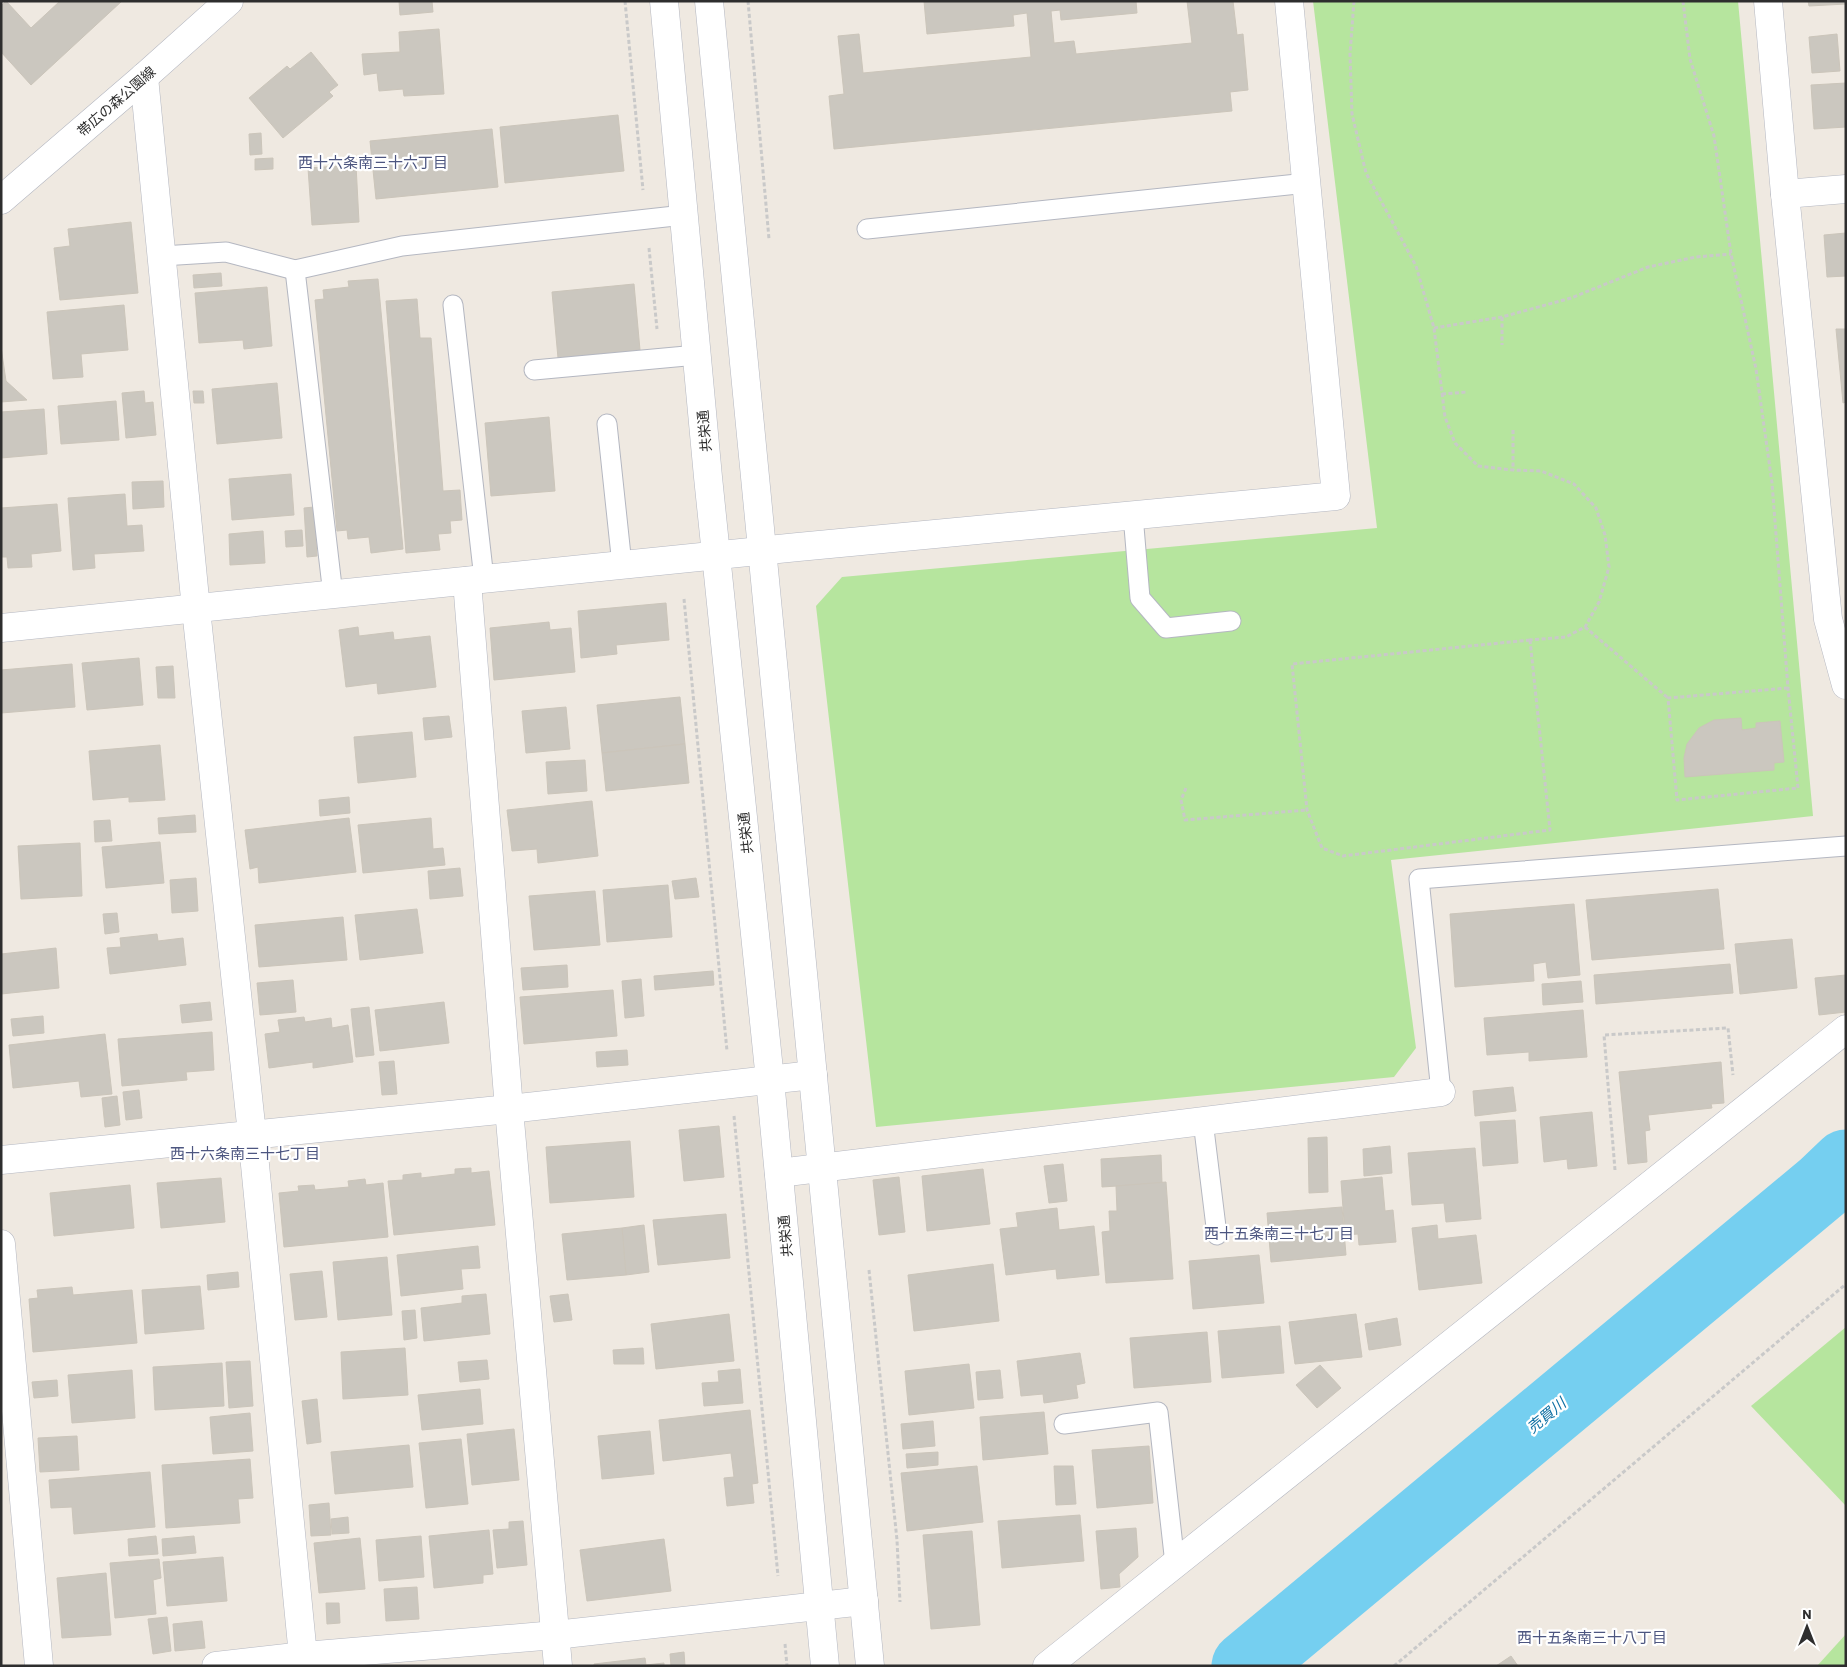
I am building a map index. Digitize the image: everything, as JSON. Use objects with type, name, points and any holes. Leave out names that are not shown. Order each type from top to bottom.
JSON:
[{"type":"street","name":"帯広の森公園線","points":[[1,200],[229,1]]},
{"type":"street","name":"共栄通","points":[[664,1],[716,555],[779,1173],[825,1666]]},
{"type":"street","points":[[709,1],[870,1666]]},
{"type":"street","points":[[1,628],[716,555],[1336,496],[1289,1]]},
{"type":"street","points":[[1768,1],[1785,194],[1828,619],[1846,685]]},
{"type":"street","points":[[144,77],[196,609],[252,1134],[304,1661]]},
{"type":"street","points":[[1785,194],[1846,189]]},
{"type":"street","points":[[476,580],[509,1110],[558,1666]]},
{"type":"street","points":[[1047,1666],[1846,1029]]},
{"type":"street","points":[[1,1160],[509,1110],[813,1075]]},
{"type":"street","points":[[779,1173],[1441,1092]]},
{"type":"street","points":[[1,1244],[39,1666]]},
{"type":"street","points":[[216,1666],[304,1661],[864,1601]]},
{"type":"lane","points":[[867,229],[1307,183]]},
{"type":"lane","points":[[162,256],[226,252],[295,270],[402,246],[684,215]]},
{"type":"lane","points":[[295,270],[333,595]]},
{"type":"lane","points":[[452,305],[476,580]]},
{"type":"lane","points":[[534,370],[697,355]]},
{"type":"lane","points":[[607,424],[622,565]]},
{"type":"lane","points":[[1133,515],[1140,598],[1166,628],[1231,621]]},
{"type":"lane","points":[[1441,1092],[1419,879],[1846,846]]},
{"type":"lane","points":[[1203,1121],[1217,1235]]},
{"type":"lane","points":[[1064,1424],[1158,1412],[1175,1564]]},
{"type":"path","points":[[748,1],[769,240]]},
{"type":"path","points":[[1354,1],[1350,54],[1352,114],[1366,173],[1416,266],[1434,328],[1445,417],[1455,443],[1478,466],[1541,471],[1574,484],[1596,508],[1605,535],[1609,567],[1599,602],[1585,627],[1566,637],[1530,640],[1292,664],[1307,810],[1322,848],[1343,856],[1550,830],[1530,640]]},
{"type":"path","points":[[1585,627],[1668,698],[1678,800],[1798,788],[1772,483],[1756,369],[1731,254],[1714,136],[1690,59],[1683,1]]},
{"type":"path","points":[[1434,328],[1502,317],[1571,298],[1648,267],[1696,257],[1731,254]]},
{"type":"path","points":[[1502,317],[1502,345]]},
{"type":"path","points":[[1442,394],[1467,392]]},
{"type":"path","points":[[1513,430],[1514,470]]},
{"type":"path","points":[[1668,698],[1788,688]]},
{"type":"path","points":[[1186,788],[1181,800],[1185,820],[1307,810]]},
{"type":"path","points":[[1618,1210],[1604,1035],[1728,1028],[1738,1115]]},
{"type":"path","points":[[1394,1666],[1846,1284]]},
{"type":"green space","points":[[1313,1],[1738,1],[1813,816],[1391,860],[1416,1048],[1394,1077],[876,1127],[816,606],[842,577],[1377,528]]},
{"type":"green space","points":[[1846,1327],[1846,1506],[1751,1406]]},
{"type":"green space","points":[[1846,1634],[1846,1666],[1817,1666]]},
{"type":"building","points":[[6,1],[31,28],[60,1],[122,1],[31,85],[1,52],[1,6]]},
{"type":"building","points":[[399,1],[432,1],[433,12],[400,15]]},
{"type":"building","points":[[924,1],[1136,1],[1137,13],[1061,20],[1060,10],[1051,11],[1054,43],[1074,41],[1076,54],[1192,43],[1187,1],[1233,1],[1237,35],[1243,34],[1248,90],[1230,92],[1232,111],[834,149],[829,96],[844,94],[838,36],[859,34],[863,73],[1031,57],[1027,13],[1013,15],[1014,26],[927,34]]},
{"type":"building","points":[[1808,1],[1846,1],[1846,4],[1809,6]]},
{"type":"building","points":[[439,29],[444,94],[404,96],[403,89],[379,91],[377,73],[364,75],[362,54],[400,52],[399,32]]},
{"type":"building","points":[[1837,34],[1840,71],[1812,73],[1809,37]]},
{"type":"building","points":[[311,52],[338,85],[329,92],[333,96],[283,138],[249,98],[287,66],[290,69]]},
{"type":"building","points":[[1846,83],[1846,127],[1814,129],[1811,85]]},
{"type":"building","points":[[618,115],[624,171],[505,183],[500,127]]},
{"type":"building","points":[[492,129],[498,187],[376,199],[370,141]]},
{"type":"building","points":[[261,133],[262,154],[250,155],[249,134]]},
{"type":"building","points":[[273,158],[273,169],[255,170],[255,159]]},
{"type":"building","points":[[356,165],[359,222],[312,225],[308,168]]},
{"type":"building","points":[[131,222],[138,293],[60,300],[54,248],[70,246],[68,229]]},
{"type":"building","points":[[1846,233],[1846,276],[1827,277],[1824,235]]},
{"type":"building","points":[[221,273],[222,286],[194,288],[193,275]]},
{"type":"building","points":[[378,279],[403,549],[371,553],[369,537],[348,539],[347,530],[337,531],[315,300],[324,299],[323,290],[349,287],[348,281]]},
{"type":"building","points":[[634,284],[640,350],[558,358],[552,292]]},
{"type":"building","points":[[267,287],[272,346],[244,349],[243,340],[199,343],[195,293]]},
{"type":"building","points":[[417,299],[420,338],[431,338],[443,491],[460,490],[462,520],[450,521],[451,533],[438,534],[440,550],[406,553],[386,301]]},
{"type":"building","points":[[124,305],[128,350],[81,354],[83,377],[53,379],[47,312]]},
{"type":"building","points":[[1836,329],[1846,329],[1846,402],[1843,403]]},
{"type":"building","points":[[1,347],[6,381],[27,400],[1,402]]},
{"type":"building","points":[[277,383],[282,438],[217,444],[212,389]]},
{"type":"building","points":[[144,391],[145,403],[153,402],[156,435],[126,438],[122,393]]},
{"type":"building","points":[[193,391],[203,391],[204,403],[194,403]]},
{"type":"building","points":[[116,401],[119,440],[61,444],[58,406]]},
{"type":"building","points":[[44,409],[47,454],[1,458],[1,412]]},
{"type":"building","points":[[549,417],[555,491],[491,496],[485,423]]},
{"type":"building","points":[[291,474],[294,515],[232,520],[229,479]]},
{"type":"building","points":[[163,481],[164,507],[133,509],[132,482]]},
{"type":"building","points":[[125,494],[127,526],[142,525],[144,551],[94,554],[95,568],[73,570],[68,498]]},
{"type":"building","points":[[57,504],[61,551],[31,554],[32,567],[8,568],[7,557],[1,557],[1,508]]},
{"type":"building","points":[[314,507],[317,556],[307,557],[304,508]]},
{"type":"building","points":[[302,530],[303,546],[286,547],[285,531]]},
{"type":"building","points":[[263,531],[265,563],[230,565],[229,534]]},
{"type":"building","points":[[666,603],[669,640],[616,645],[617,654],[581,658],[578,611]]},
{"type":"building","points":[[549,622],[550,630],[571,628],[575,672],[494,680],[490,628]]},
{"type":"building","points":[[358,627],[359,636],[393,632],[394,640],[430,636],[436,687],[378,694],[377,683],[346,687],[339,630]]},
{"type":"building","points":[[139,658],[143,705],[87,710],[82,663]]},
{"type":"building","points":[[72,664],[75,707],[1,713],[1,670]]},
{"type":"building","points":[[173,666],[175,698],[158,698],[156,667]]},
{"type":"building","points":[[680,697],[685,744],[602,753],[597,705]]},
{"type":"building","points":[[566,707],[570,749],[526,753],[522,711]]},
{"type":"building","points":[[449,716],[452,737],[425,740],[423,718]]},
{"type":"building","points":[[1741,718],[1742,730],[1756,728],[1756,723],[1780,721],[1784,762],[1774,763],[1774,770],[1685,777],[1684,758],[1687,744],[1699,728],[1714,720]]},
{"type":"building","points":[[412,732],[416,777],[358,783],[354,737]]},
{"type":"building","points":[[685,744],[689,783],[606,791],[602,753]]},
{"type":"building","points":[[160,745],[165,800],[129,802],[129,797],[93,800],[89,751]]},
{"type":"building","points":[[585,760],[587,791],[548,794],[546,762]]},
{"type":"building","points":[[349,797],[350,813],[320,816],[319,800]]},
{"type":"building","points":[[592,801],[598,856],[538,863],[537,849],[512,851],[507,810]]},
{"type":"building","points":[[195,815],[196,832],[159,834],[158,818]]},
{"type":"building","points":[[349,818],[356,872],[259,883],[258,867],[250,869],[245,830]]},
{"type":"building","points":[[431,818],[433,849],[443,848],[445,865],[363,873],[358,825]]},
{"type":"building","points":[[110,820],[112,841],[95,842],[94,821]]},
{"type":"building","points":[[160,842],[164,883],[106,888],[102,847]]},
{"type":"building","points":[[80,843],[82,896],[21,899],[18,846]]},
{"type":"building","points":[[460,868],[463,896],[430,899],[428,871]]},
{"type":"building","points":[[196,878],[198,911],[172,913],[170,880]]},
{"type":"building","points":[[696,878],[699,897],[675,899],[672,881]]},
{"type":"building","points":[[668,885],[672,937],[607,942],[603,890]]},
{"type":"building","points":[[1718,889],[1724,949],[1592,960],[1586,900]]},
{"type":"building","points":[[595,891],[600,945],[534,950],[529,896]]},
{"type":"building","points":[[1574,904],[1580,975],[1548,978],[1546,962],[1533,964],[1534,981],[1455,987],[1450,914]]},
{"type":"building","points":[[417,909],[423,953],[360,960],[355,915]]},
{"type":"building","points":[[117,913],[119,932],[105,934],[103,914]]},
{"type":"building","points":[[343,917],[347,960],[259,967],[255,925]]},
{"type":"building","points":[[157,934],[158,941],[183,938],[186,965],[110,974],[107,948],[121,947],[120,938]]},
{"type":"building","points":[[1792,939],[1797,988],[1740,994],[1735,944]]},
{"type":"building","points":[[56,948],[59,988],[1,994],[1,954]]},
{"type":"building","points":[[1730,964],[1733,993],[1596,1004],[1594,975]]},
{"type":"building","points":[[567,965],[568,987],[523,990],[521,968]]},
{"type":"building","points":[[713,971],[714,985],[655,990],[654,976]]},
{"type":"building","points":[[1846,975],[1846,1012],[1819,1015],[1815,978]]},
{"type":"building","points":[[641,979],[644,1016],[625,1018],[622,981]]},
{"type":"building","points":[[293,980],[296,1012],[260,1015],[257,983]]},
{"type":"building","points":[[1581,981],[1583,1002],[1543,1005],[1542,984]]},
{"type":"building","points":[[613,990],[617,1036],[524,1044],[520,997]]},
{"type":"building","points":[[210,1002],[212,1020],[182,1023],[180,1005]]},
{"type":"building","points":[[444,1002],[449,1043],[380,1051],[375,1010]]},
{"type":"building","points":[[369,1007],[374,1055],[356,1057],[351,1009]]},
{"type":"building","points":[[1583,1010],[1587,1057],[1529,1061],[1529,1052],[1487,1055],[1484,1018]]},
{"type":"building","points":[[43,1016],[44,1033],[13,1036],[11,1019]]},
{"type":"building","points":[[304,1017],[305,1022],[331,1018],[332,1028],[348,1025],[353,1062],[313,1068],[313,1062],[269,1068],[265,1034],[280,1032],[278,1020]]},
{"type":"building","points":[[212,1032],[214,1070],[186,1072],[187,1080],[122,1086],[118,1039]]},
{"type":"building","points":[[105,1034],[112,1094],[81,1097],[79,1081],[13,1088],[9,1045]]},
{"type":"building","points":[[627,1050],[628,1065],[597,1067],[596,1052]]},
{"type":"building","points":[[394,1061],[397,1094],[382,1095],[379,1062]]},
{"type":"building","points":[[1721,1062],[1724,1103],[1711,1104],[1712,1108],[1648,1115],[1650,1130],[1645,1131],[1647,1162],[1628,1164],[1619,1072]]},
{"type":"building","points":[[1513,1087],[1516,1111],[1475,1116],[1473,1091]]},
{"type":"building","points":[[139,1090],[142,1118],[126,1120],[123,1092]]},
{"type":"building","points":[[117,1096],[120,1125],[105,1127],[102,1098]]},
{"type":"building","points":[[1592,1112],[1597,1166],[1568,1169],[1567,1159],[1544,1162],[1540,1117]]},
{"type":"building","points":[[1515,1120],[1518,1163],[1483,1166],[1480,1122]]},
{"type":"building","points":[[719,1126],[724,1177],[684,1181],[679,1130]]},
{"type":"building","points":[[1327,1137],[1328,1192],[1309,1193],[1308,1138]]},
{"type":"building","points":[[630,1141],[634,1197],[550,1203],[546,1147]]},
{"type":"building","points":[[1390,1146],[1392,1173],[1364,1176],[1363,1149]]},
{"type":"building","points":[[1475,1148],[1481,1219],[1446,1222],[1444,1203],[1412,1205],[1408,1153]]},
{"type":"building","points":[[1161,1155],[1162,1183],[1102,1187],[1101,1159]]},
{"type":"building","points":[[1063,1164],[1067,1201],[1049,1203],[1044,1166]]},
{"type":"building","points":[[471,1168],[471,1173],[489,1171],[495,1225],[394,1235],[388,1181],[403,1180],[403,1175],[421,1173],[421,1178],[455,1174],[455,1169]]},
{"type":"building","points":[[983,1169],[990,1224],[927,1231],[922,1176]]},
{"type":"building","points":[[899,1177],[905,1232],[879,1235],[873,1180]]},
{"type":"building","points":[[1382,1177],[1385,1211],[1393,1210],[1396,1242],[1359,1245],[1358,1234],[1345,1235],[1341,1181]]},
{"type":"building","points":[[221,1178],[225,1222],[161,1228],[157,1183]]},
{"type":"building","points":[[365,1179],[366,1185],[383,1183],[388,1237],[284,1247],[279,1193],[299,1191],[298,1186],[314,1185],[315,1190],[349,1187],[348,1181]]},
{"type":"building","points":[[1166,1182],[1173,1279],[1106,1283],[1102,1232],[1110,1231],[1109,1211],[1117,1211],[1116,1186]]},
{"type":"building","points":[[130,1185],[134,1228],[54,1236],[50,1193]]},
{"type":"building","points":[[1342,1207],[1346,1255],[1271,1262],[1267,1213]]},
{"type":"building","points":[[1057,1208],[1059,1230],[1094,1226],[1099,1275],[1057,1279],[1056,1269],[1006,1275],[1000,1229],[1018,1227],[1016,1213]]},
{"type":"building","points":[[726,1214],[730,1258],[658,1265],[653,1220]]},
{"type":"building","points":[[644,1225],[649,1272],[626,1275],[622,1228]]},
{"type":"building","points":[[1437,1225],[1438,1239],[1476,1235],[1482,1283],[1419,1290],[1412,1228]]},
{"type":"building","points":[[622,1228],[626,1275],[567,1280],[562,1234]]},
{"type":"building","points":[[478,1246],[480,1268],[461,1269],[463,1289],[401,1296],[397,1255]]},
{"type":"building","points":[[1259,1255],[1264,1303],[1193,1309],[1189,1261]]},
{"type":"building","points":[[387,1257],[392,1315],[338,1320],[333,1262]]},
{"type":"building","points":[[993,1264],[999,1321],[914,1331],[908,1275]]},
{"type":"building","points":[[322,1271],[327,1317],[295,1320],[290,1274]]},
{"type":"building","points":[[238,1272],[239,1287],[208,1290],[207,1275]]},
{"type":"building","points":[[200,1286],[204,1329],[145,1334],[142,1290]]},
{"type":"building","points":[[72,1287],[73,1295],[132,1290],[137,1343],[33,1352],[29,1299],[38,1298],[37,1290]]},
{"type":"building","points":[[486,1294],[490,1334],[424,1341],[421,1308],[462,1303],[462,1296]]},
{"type":"building","points":[[568,1294],[572,1320],[554,1322],[550,1296]]},
{"type":"building","points":[[415,1310],[417,1338],[404,1340],[402,1311]]},
{"type":"building","points":[[729,1314],[734,1361],[656,1369],[651,1324]]},
{"type":"building","points":[[1356,1314],[1362,1357],[1295,1364],[1289,1322]]},
{"type":"building","points":[[1397,1318],[1401,1345],[1369,1350],[1365,1324]]},
{"type":"building","points":[[1280,1326],[1284,1373],[1222,1378],[1218,1331]]},
{"type":"building","points":[[1207,1332],[1211,1382],[1134,1388],[1130,1338]]},
{"type":"building","points":[[405,1348],[408,1395],[343,1399],[341,1352]]},
{"type":"building","points":[[643,1348],[644,1364],[614,1364],[613,1350]]},
{"type":"building","points":[[1080,1353],[1085,1383],[1076,1385],[1078,1398],[1044,1403],[1043,1394],[1021,1396],[1017,1361]]},
{"type":"building","points":[[487,1360],[489,1379],[460,1382],[458,1362]]},
{"type":"building","points":[[250,1361],[253,1406],[229,1408],[226,1362]]},
{"type":"building","points":[[222,1363],[224,1406],[155,1410],[153,1367]]},
{"type":"building","points":[[969,1364],[974,1408],[909,1415],[905,1371]]},
{"type":"building","points":[[1320,1365],[1341,1388],[1317,1408],[1296,1385]]},
{"type":"building","points":[[740,1369],[743,1403],[704,1406],[702,1383],[719,1382],[718,1371]]},
{"type":"building","points":[[132,1370],[135,1418],[72,1423],[68,1375]]},
{"type":"building","points":[[1000,1370],[1003,1398],[978,1400],[976,1372]]},
{"type":"building","points":[[57,1380],[58,1396],[34,1398],[32,1382]]},
{"type":"building","points":[[480,1389],[483,1424],[422,1430],[418,1395]]},
{"type":"building","points":[[317,1399],[321,1442],[307,1444],[302,1401]]},
{"type":"building","points":[[750,1410],[758,1483],[752,1484],[754,1503],[727,1506],[724,1478],[734,1477],[731,1453],[663,1461],[659,1420]]},
{"type":"building","points":[[1044,1412],[1048,1454],[983,1460],[980,1417]]},
{"type":"building","points":[[250,1413],[253,1451],[213,1454],[210,1417]]},
{"type":"building","points":[[933,1421],[935,1446],[903,1449],[901,1424]]},
{"type":"building","points":[[514,1429],[519,1480],[472,1485],[467,1434]]},
{"type":"building","points":[[650,1431],[654,1474],[602,1479],[598,1436]]},
{"type":"building","points":[[77,1436],[79,1470],[40,1472],[38,1438]]},
{"type":"building","points":[[461,1439],[468,1504],[426,1508],[419,1443]]},
{"type":"building","points":[[409,1445],[413,1487],[335,1494],[331,1452]]},
{"type":"building","points":[[1149,1446],[1153,1503],[1097,1508],[1092,1450]]},
{"type":"building","points":[[938,1452],[938,1465],[907,1468],[906,1454]]},
{"type":"building","points":[[250,1459],[253,1498],[238,1499],[240,1523],[166,1528],[162,1465]]},
{"type":"building","points":[[977,1466],[983,1522],[907,1531],[901,1473]]},
{"type":"building","points":[[1054,1466],[1073,1466],[1076,1504],[1056,1505]]},
{"type":"building","points":[[150,1472],[155,1527],[74,1534],[72,1507],[51,1508],[49,1480]]},
{"type":"building","points":[[329,1503],[331,1535],[311,1536],[309,1505]]},
{"type":"building","points":[[1080,1515],[1084,1561],[1002,1568],[998,1521]]},
{"type":"building","points":[[348,1517],[349,1533],[332,1534],[331,1519]]},
{"type":"building","points":[[523,1521],[527,1565],[497,1568],[493,1530],[509,1529],[509,1522]]},
{"type":"building","points":[[1136,1528],[1138,1557],[1119,1574],[1120,1587],[1101,1589],[1096,1531]]},
{"type":"building","points":[[489,1530],[493,1574],[483,1575],[483,1583],[434,1588],[429,1536]]},
{"type":"building","points":[[972,1531],[980,1625],[931,1629],[923,1535]]},
{"type":"building","points":[[156,1536],[158,1554],[129,1556],[128,1539]]},
{"type":"building","points":[[194,1536],[196,1553],[163,1556],[162,1539]]},
{"type":"building","points":[[421,1536],[424,1577],[379,1581],[376,1540]]},
{"type":"building","points":[[360,1538],[365,1589],[319,1593],[314,1543]]},
{"type":"building","points":[[664,1539],[671,1591],[587,1601],[580,1550]]},
{"type":"building","points":[[223,1557],[227,1601],[167,1606],[163,1562]]},
{"type":"building","points":[[159,1559],[161,1578],[153,1580],[156,1614],[115,1618],[110,1563]]},
{"type":"building","points":[[106,1573],[111,1635],[62,1638],[57,1578]]},
{"type":"building","points":[[417,1587],[419,1619],[386,1621],[384,1589]]},
{"type":"building","points":[[326,1603],[339,1603],[340,1623],[327,1624]]},
{"type":"building","points":[[167,1617],[171,1651],[153,1654],[148,1619]]},
{"type":"building","points":[[202,1621],[205,1648],[175,1651],[173,1624]]},
{"type":"building","points":[[684,1652],[685,1666],[671,1666],[670,1654]]},
{"type":"building","points":[[1511,1656],[1518,1666],[1496,1666]]},
{"type":"building","points":[[645,1658],[646,1665],[664,1663],[664,1666],[594,1666],[594,1664]]},
{"type":"waterway","name":"売買川","points":[[1246,1666],[1824,1185],[1846,1164]]},
{"type":"district","name":"西十六条南三十六丁目","points":[[373,162]]},
{"type":"district","name":"西十六条南三十七丁目","points":[[245,1153]]},
{"type":"district","name":"西十五条南三十七丁目","points":[[1279,1233]]},
{"type":"district","name":"西十五条南三十八丁目","points":[[1592,1637]]}]
